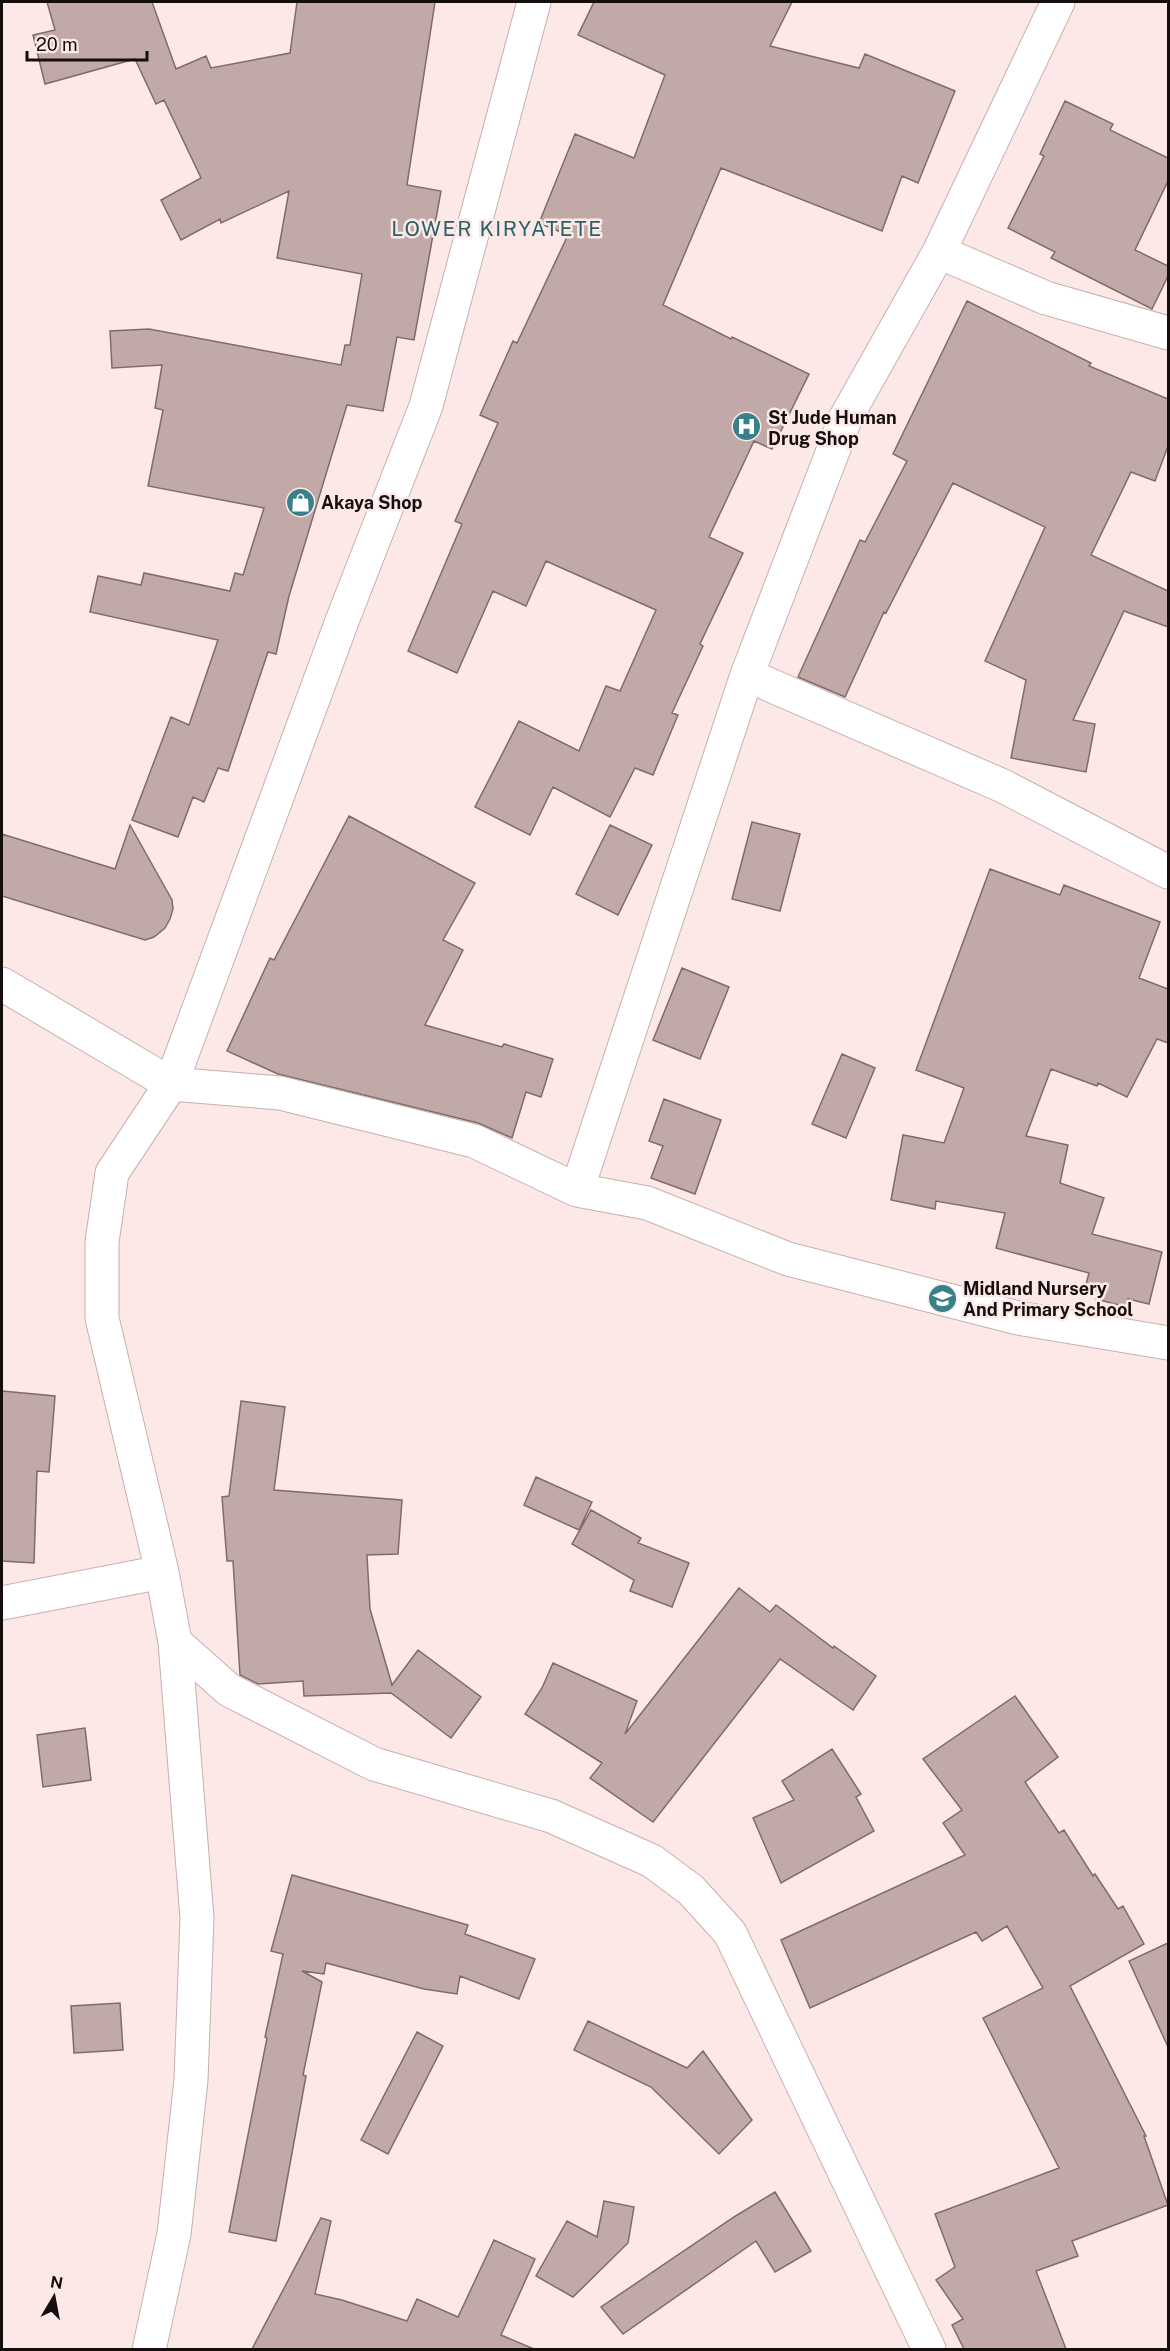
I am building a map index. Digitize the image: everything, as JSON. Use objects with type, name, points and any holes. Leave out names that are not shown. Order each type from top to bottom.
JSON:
[{"type":"street","points":[[149,2349],[174,2234],[190,2080],[197,1918],[175,1642],[162,1572],[102,1318],[102,1242],[112,1173],[171,1084],[342,621],[426,406],[534,2]]},
{"type":"street","points":[[577,1190],[747,675],[846,417],[939,252],[1058,2]]},
{"type":"street","points":[[939,252],[1046,298],[1168,333]]},
{"type":"street","points":[[747,675],[1003,786],[1168,872]]},
{"type":"street","points":[[2,984],[171,1084],[280,1093],[474,1141],[577,1190],[648,1203],[788,1259],[1018,1318],[1168,1343]]},
{"type":"street","points":[[2,1603],[162,1572]]},
{"type":"street","points":[[175,1642],[229,1690],[374,1764],[551,1816],[652,1861],[691,1890],[730,1933],[929,2349]]},
{"type":"building","points":[[47,2],[152,2],[176,69],[206,56],[211,68],[290,53],[297,2],[435,2],[407,185],[441,191],[414,340],[397,337],[383,411],[347,405],[289,596],[276,654],[268,652],[228,771],[218,768],[204,802],[193,797],[178,837],[132,820],[171,717],[189,725],[218,640],[90,612],[98,576],[141,585],[144,573],[230,591],[235,573],[243,575],[264,508],[148,486],[163,410],[155,408],[162,365],[112,368],[110,331],[149,329],[341,365],[345,345],[350,345],[362,274],[277,258],[289,191],[221,223],[220,219],[181,240],[161,200],[201,178],[164,100],[156,104],[135,59],[45,84],[33,35],[55,30]]},
{"type":"building","points":[[594,2],[792,2],[770,46],[859,68],[865,54],[955,91],[918,183],[902,176],[882,231],[721,168],[663,305],[809,374],[772,449],[754,441],[709,537],[743,553],[700,644],[703,646],[672,713],[678,715],[653,775],[635,768],[610,817],[553,787],[530,835],[475,807],[519,721],[579,751],[606,686],[620,691],[656,610],[546,561],[526,606],[493,591],[457,673],[408,651],[462,524],[455,521],[498,423],[480,415],[513,341],[517,343],[568,235],[539,223],[575,134],[634,158],[665,75],[578,35]]},
{"type":"building","points":[[1065,101],[1113,124],[1110,130],[1168,158],[1168,181],[1135,250],[1168,266],[1168,276],[1152,309],[1051,258],[1055,252],[1008,228],[1044,156],[1040,154]]},
{"type":"building","points":[[967,301],[1091,363],[1089,366],[1168,399],[1168,446],[1155,481],[1131,472],[1091,555],[1168,591],[1168,627],[1124,611],[1073,720],[1095,724],[1086,772],[1011,758],[1026,680],[985,661],[1045,527],[953,483],[886,613],[884,612],[845,697],[798,677],[860,540],[865,542],[907,461],[893,454]]},
{"type":"building","points":[[349,816],[475,883],[443,940],[463,950],[425,1025],[502,1047],[504,1044],[553,1059],[541,1097],[526,1092],[512,1138],[478,1123],[278,1074],[227,1051],[270,958],[274,960]]},
{"type":"building","points":[[752,822],[800,834],[780,911],[732,899]]},
{"type":"building","points":[[130,825],[172,900],[173,909],[170,919],[165,928],[154,937],[145,940],[2,896],[2,834],[115,869]]},
{"type":"building","points":[[610,825],[652,845],[618,915],[576,894]]},
{"type":"building","points":[[990,869],[1060,895],[1064,885],[1160,922],[1139,978],[1168,989],[1168,1043],[1157,1039],[1127,1097],[1098,1083],[1097,1086],[1051,1069],[1026,1136],[1068,1145],[1060,1183],[1104,1198],[1092,1234],[1162,1252],[1149,1304],[1128,1299],[1126,1307],[1096,1299],[1099,1291],[1085,1288],[1089,1273],[996,1248],[1005,1213],[936,1201],[935,1209],[891,1200],[903,1135],[944,1143],[964,1088],[916,1070]]},
{"type":"building","points":[[682,968],[729,987],[700,1059],[653,1040]]},
{"type":"building","points":[[842,1054],[875,1068],[846,1138],[812,1124]]},
{"type":"building","points":[[664,1099],[721,1120],[695,1194],[651,1178],[663,1146],[649,1141]]},
{"type":"building","points":[[2,1391],[55,1396],[49,1472],[37,1471],[34,1563],[2,1561]]},
{"type":"building","points":[[241,1401],[285,1407],[274,1490],[402,1500],[398,1554],[367,1555],[370,1609],[392,1685],[418,1650],[481,1697],[451,1738],[391,1693],[304,1696],[303,1681],[258,1684],[240,1675],[233,1561],[227,1561],[222,1497],[229,1496]]},
{"type":"building","points":[[536,1477],[592,1502],[579,1530],[524,1505]]},
{"type":"building","points":[[591,1510],[641,1538],[638,1543],[689,1563],[672,1607],[630,1591],[634,1580],[572,1544]]},
{"type":"building","points":[[739,1588],[770,1612],[776,1605],[833,1648],[834,1646],[876,1676],[853,1710],[780,1659],[653,1822],[590,1778],[602,1763],[525,1714],[542,1688],[553,1663],[637,1701],[625,1734]]},
{"type":"building","points":[[1015,1696],[1058,1757],[1025,1782],[1059,1833],[1064,1830],[1093,1876],[1095,1874],[1118,1909],[1123,1906],[1144,1944],[1070,1986],[1146,2136],[1144,2136],[1168,2205],[1072,2241],[1078,2256],[1036,2271],[1066,2349],[964,2349],[952,2325],[963,2319],[936,2280],[955,2267],[935,2214],[1059,2168],[983,2018],[1043,1988],[1007,1926],[982,1941],[976,1932],[810,2008],[781,1940],[965,1855],[943,1823],[962,1810],[923,1759]]},
{"type":"building","points":[[85,1728],[91,1780],[43,1787],[37,1735]]},
{"type":"building","points":[[832,1749],[861,1794],[856,1797],[874,1831],[781,1883],[753,1818],[794,1800],[782,1781]]},
{"type":"building","points":[[292,1875],[468,1925],[465,1934],[535,1959],[519,1999],[460,1976],[457,1994],[424,1989],[326,1963],[324,1974],[302,1971],[322,1982],[303,2075],[306,2076],[276,2241],[229,2232],[267,2038],[265,2037],[283,1954],[271,1951]]},
{"type":"building","points":[[1168,1943],[1168,2047],[1129,1961]]},
{"type":"building","points":[[120,2003],[123,2050],[74,2053],[71,2006]]},
{"type":"building","points":[[588,2021],[687,2068],[703,2051],[752,2120],[719,2154],[651,2087],[574,2050]]},
{"type":"building","points":[[417,2032],[443,2046],[388,2154],[361,2140]]},
{"type":"building","points":[[775,2192],[811,2251],[775,2272],[756,2241],[623,2334],[601,2307],[734,2217]]},
{"type":"building","points":[[604,2201],[634,2207],[628,2243],[573,2297],[536,2276],[567,2221],[597,2237]]},
{"type":"building","points":[[321,2218],[331,2221],[315,2294],[342,2300],[407,2321],[417,2299],[458,2317],[494,2240],[535,2259],[501,2335],[534,2349],[252,2349]]},
{"type":"place","name":"St Jude Human Drug Shop","points":[[747,427]]},
{"type":"place","name":"Akaya Shop","points":[[300,502]]},
{"type":"place","name":"Midland Nursery And Primary School","points":[[942,1298]]},
{"type":"district","name":"LOWER KIRYATETE","points":[[497,228]]}]
